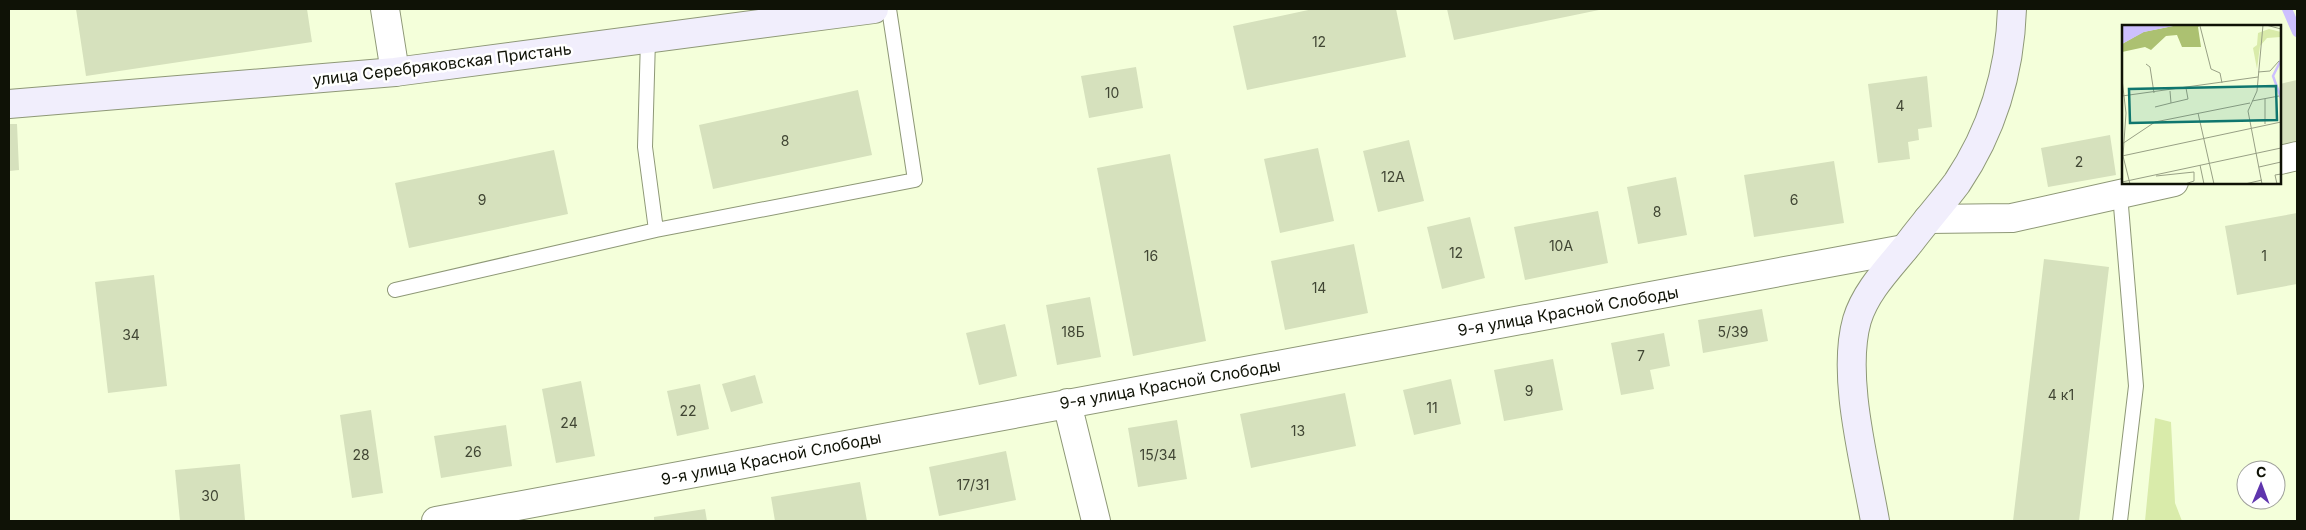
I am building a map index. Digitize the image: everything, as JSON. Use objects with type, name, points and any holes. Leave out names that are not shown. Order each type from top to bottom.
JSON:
[{"type":"street","points":[[385,9],[395,72]]},
{"type":"street","name":"улица Серебряковская Пристань","points":[[9,104],[395,72],[874,9]]},
{"type":"street","points":[[1875,521],[1851,371],[1852,345],[1857,320],[1867,297],[1966,169],[1990,120],[2006,68],[2012,9]]},
{"type":"street","points":[[2281,160],[2297,156]]},
{"type":"street","points":[[1928,218],[2012,218],[2165,184]]},
{"type":"street","name":"9-я улица Красной Слободы","points":[[436,521],[1904,249]]},
{"type":"street","points":[[1067,403],[1096,521]]},
{"type":"lane","points":[[395,290],[656,230],[915,180],[889,9]]},
{"type":"lane","points":[[648,38],[645,147],[656,230]]},
{"type":"lane","points":[[2120,194],[2136,386],[2120,521]]},
{"type":"green space","points":[[2155,418],[2171,422],[2175,503],[2182,521],[2145,521]]},
{"type":"building","points":[[76,9],[307,9],[312,42],[86,76]]},
{"type":"building","points":[[1313,9],[1396,9],[1406,57],[1247,90],[1233,26]]},
{"type":"building","points":[[1447,9],[1599,9],[1599,10],[1454,40]]},
{"type":"building","points":[[1136,67],[1143,108],[1089,118],[1081,76]]},
{"type":"building","points":[[1927,76],[1932,127],[1918,129],[1919,140],[1908,142],[1910,159],[1878,163],[1868,84]]},
{"type":"building","points":[[2297,80],[2297,142],[2281,146],[2281,84]]},
{"type":"building","points":[[858,90],[872,155],[713,189],[699,125]]},
{"type":"building","points":[[9,124],[17,124],[19,170],[9,171]]},
{"type":"building","points":[[2110,135],[2116,175],[2048,187],[2041,148]]},
{"type":"building","points":[[1409,140],[1424,201],[1378,212],[1363,151]]},
{"type":"building","points":[[1318,148],[1334,221],[1280,233],[1264,159]]},
{"type":"building","points":[[554,150],[568,214],[409,248],[395,183]]},
{"type":"building","points":[[1170,154],[1206,341],[1133,356],[1097,168]]},
{"type":"building","points":[[1834,161],[1844,223],[1754,237],[1744,175]]},
{"type":"building","points":[[1676,177],[1687,235],[1638,244],[1627,187]]},
{"type":"building","points":[[1598,211],[1608,263],[1525,280],[1514,227]]},
{"type":"building","points":[[2297,213],[2297,284],[2237,295],[2225,226]]},
{"type":"building","points":[[1470,217],[1485,278],[1442,289],[1427,227]]},
{"type":"building","points":[[1354,244],[1368,313],[1285,330],[1271,261]]},
{"type":"building","points":[[2044,259],[2109,267],[2079,521],[2013,521]]},
{"type":"building","points":[[154,275],[167,386],[108,393],[95,282]]},
{"type":"building","points":[[1090,297],[1101,357],[1057,365],[1046,305]]},
{"type":"building","points":[[1762,309],[1768,341],[1703,353],[1698,320]]},
{"type":"building","points":[[1005,324],[1017,376],[979,385],[966,333]]},
{"type":"building","points":[[1664,333],[1670,366],[1650,370],[1654,389],[1621,395],[1611,343]]},
{"type":"building","points":[[1553,359],[1563,410],[1504,421],[1494,370]]},
{"type":"building","points":[[755,375],[763,403],[731,412],[722,384]]},
{"type":"building","points":[[1451,379],[1461,424],[1414,435],[1403,390]]},
{"type":"building","points":[[581,381],[595,456],[556,463],[542,389]]},
{"type":"building","points":[[700,384],[709,429],[677,436],[667,391]]},
{"type":"building","points":[[1345,393],[1356,446],[1251,468],[1240,414]]},
{"type":"building","points":[[371,410],[383,493],[352,498],[340,415]]},
{"type":"building","points":[[1177,420],[1187,479],[1138,487],[1128,428]]},
{"type":"building","points":[[506,425],[512,466],[441,478],[434,436]]},
{"type":"building","points":[[1006,451],[1016,500],[939,516],[929,467]]},
{"type":"building","points":[[240,464],[245,520],[180,521],[175,470]]},
{"type":"building","points":[[860,482],[867,521],[775,521],[771,497]]},
{"type":"building","points":[[705,509],[707,521],[654,521],[654,517]]},
{"type":"waterway","points":[[2287,9],[2297,32]]}]
